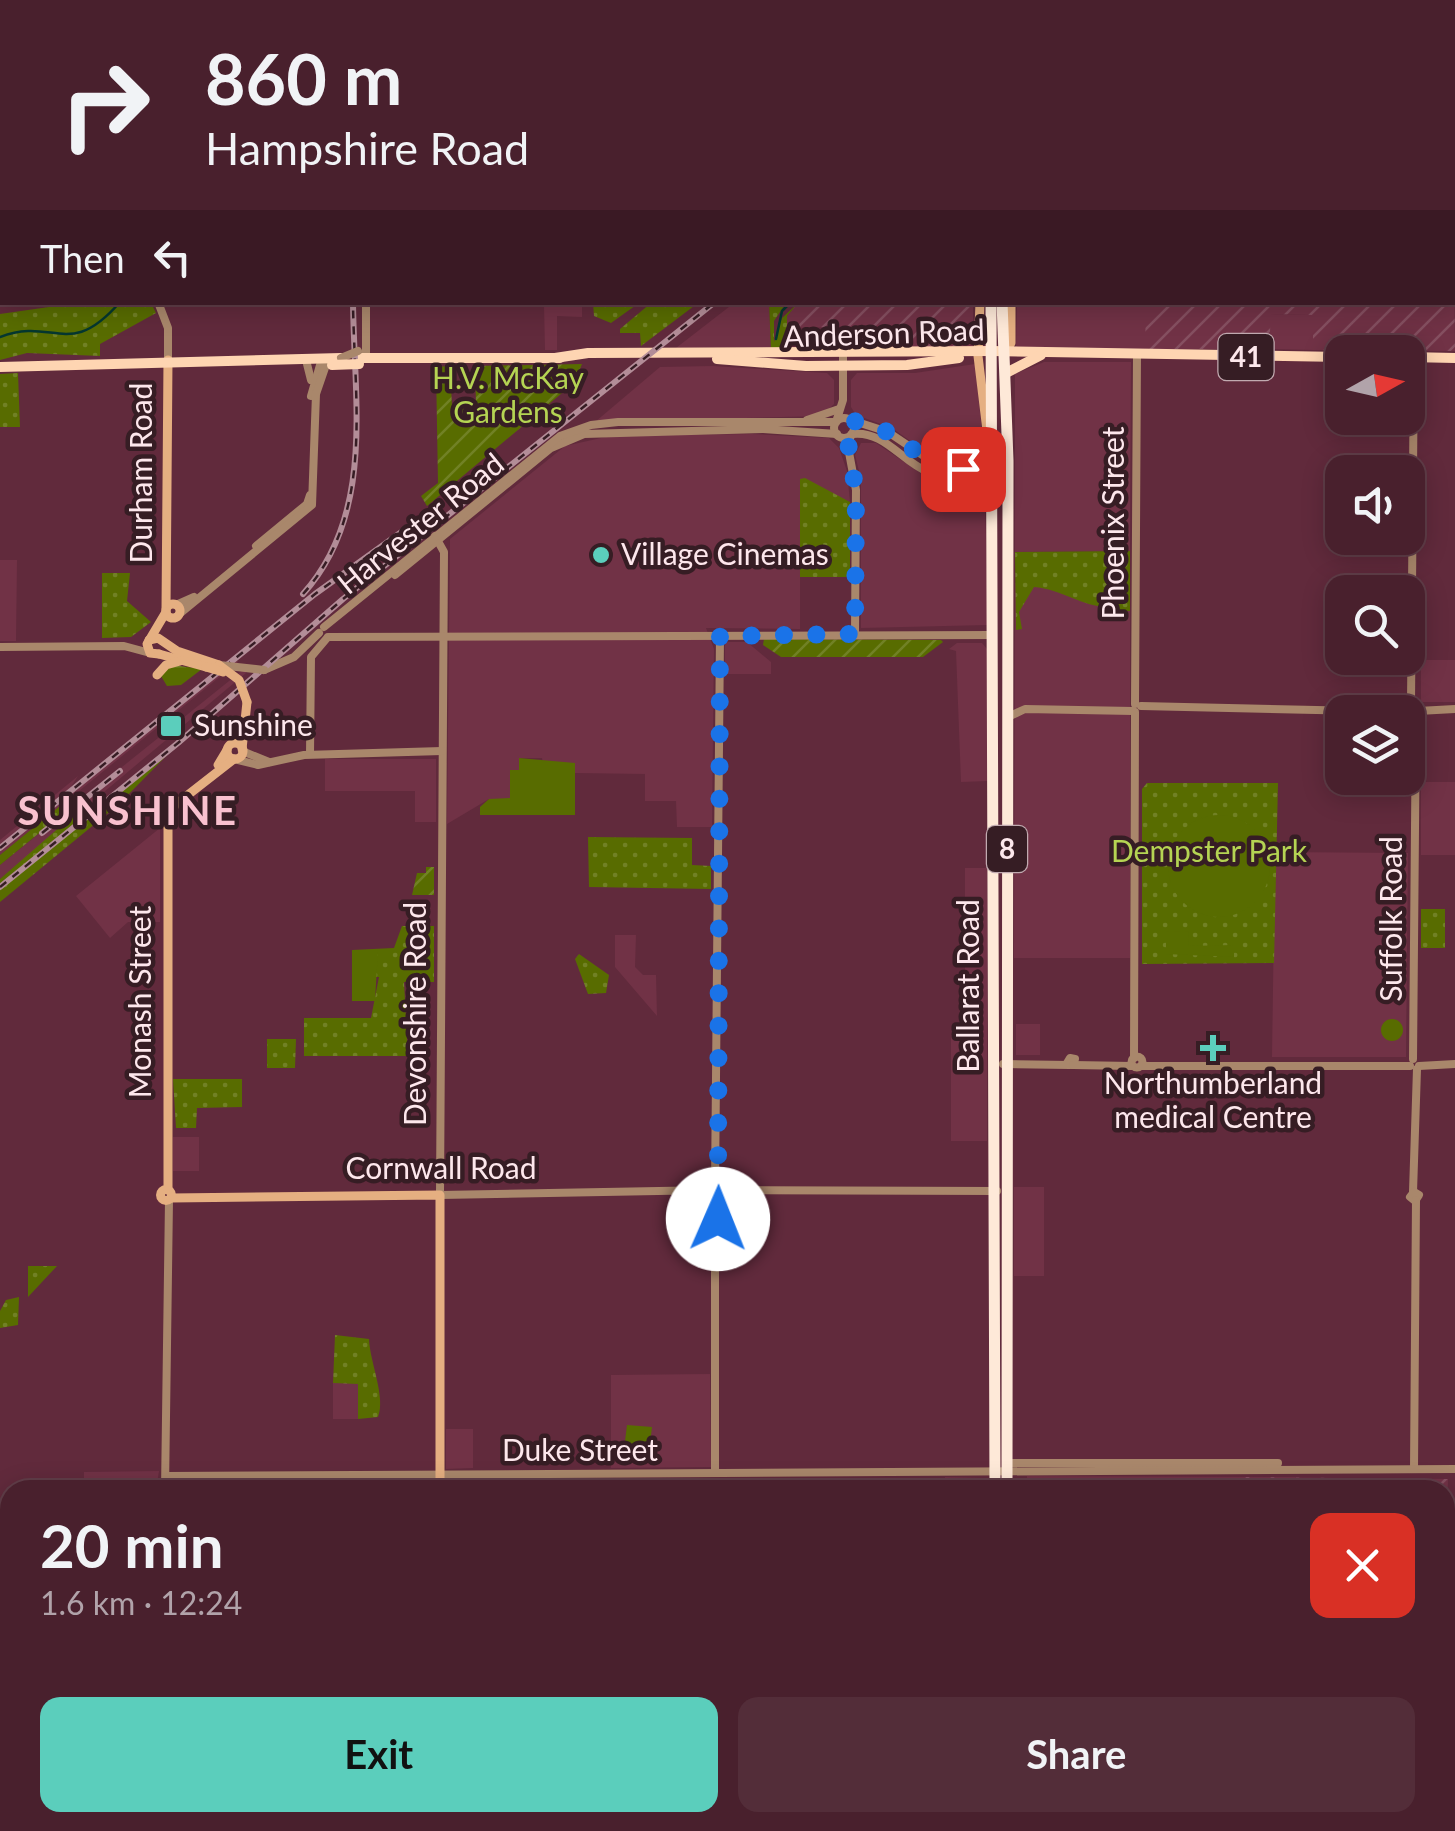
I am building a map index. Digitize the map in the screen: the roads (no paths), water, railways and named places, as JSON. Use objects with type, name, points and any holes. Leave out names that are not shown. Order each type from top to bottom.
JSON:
[{"type":"highway","name":"Ballarat Road","points":[[992,305],[987,354],[997,472],[1000,635],[994,679],[1005,1480]]},
{"type":"highway","name":"Ballarat Road","points":[[987,354],[1001,305]]},
{"type":"highway","name":"Ballarat Road","points":[[987,354],[1006,373],[995,514],[1000,635],[1008,684],[1000,1064]]},
{"type":"highway","points":[[994,679],[1008,684]]},
{"type":"highway","name":"Ballarat Road","points":[[999,1480],[1003,1468]]},
{"type":"main road","points":[[981,305],[987,354],[1011,343],[1011,305]]},
{"type":"main road","name":"Anderson Road","points":[[556,358],[588,353],[987,354]]},
{"type":"main road","name":"Anderson Road","points":[[253,361],[308,364],[364,359],[556,358],[843,366],[987,354]]},
{"type":"main road","name":"41","points":[[987,354],[1325,357]]},
{"type":"main road","points":[[1006,373],[1042,354]]},
{"type":"main road","points":[[1425,357],[1455,358]]},
{"type":"main road","name":"Anderson Road","points":[[0,367],[330,362]]},
{"type":"main road","name":"Durham Road","points":[[168,363],[166,581],[172,611]]},
{"type":"main road","points":[[149,640],[172,611]]},
{"type":"main road","points":[[155,653],[172,611]]},
{"type":"main road","points":[[149,640],[162,641],[239,680],[247,702],[248,724],[242,750]]},
{"type":"main road","points":[[149,640],[155,653]]},
{"type":"main road","points":[[155,653],[212,664]]},
{"type":"main road","points":[[158,675],[166,665],[183,660]]},
{"type":"main road","points":[[231,754],[248,724]]},
{"type":"main road","points":[[231,754],[236,744],[242,750]]},
{"type":"main road","name":"Monash Street","points":[[167,1195],[166,821],[170,804],[231,754]]},
{"type":"main road","name":"Cornwall Road","points":[[167,1195],[440,1194]]},
{"type":"main road","name":"Devonshire Road","points":[[440,1194],[440,1480]]},
{"type":"street","points":[[159,305],[168,328],[168,363]]},
{"type":"street","points":[[364,359],[366,305]]},
{"type":"street","points":[[843,353],[841,404],[836,422],[837,435],[851,460]]},
{"type":"street","name":"Phoenix Street","points":[[1137,356],[1137,1061]]},
{"type":"street","points":[[311,390],[330,362]]},
{"type":"street","points":[[172,611],[196,597],[308,503],[316,394],[330,362]]},
{"type":"street","points":[[308,364],[313,442]]},
{"type":"street","points":[[841,404],[851,420],[856,490],[855,634]]},
{"type":"street","points":[[803,422],[841,404]]},
{"type":"street","points":[[851,420],[888,432],[934,464],[997,472]]},
{"type":"street","name":"Harvester Road","points":[[212,664],[264,670],[288,662],[544,446],[591,425],[851,420]]},
{"type":"street","name":"Harvester Road","points":[[437,538],[551,448],[584,434],[763,429],[852,435]]},
{"type":"street","points":[[852,435],[880,438],[931,473],[997,472]]},
{"type":"street","name":"Suffolk Road","points":[[1412,435],[1414,695]]},
{"type":"street","name":"Devonshire Road","points":[[437,538],[444,552],[440,1194]]},
{"type":"street","points":[[310,754],[311,657],[326,632],[1000,635]]},
{"type":"street","points":[[700,635],[714,645],[720,673]]},
{"type":"street","points":[[717,1473],[720,636]]},
{"type":"street","points":[[0,647],[124,646],[149,640]]},
{"type":"street","points":[[124,646],[155,653]]},
{"type":"street","points":[[1008,699],[1025,708],[1325,708]]},
{"type":"street","points":[[1008,717],[1025,708]]},
{"type":"street","points":[[1425,708],[1455,708]]},
{"type":"street","points":[[242,750],[269,762]]},
{"type":"street","points":[[231,754],[256,765],[310,754],[442,751]]},
{"type":"street","name":"Suffolk Road","points":[[1414,795],[1415,1466]]},
{"type":"street","points":[[1000,1064],[1455,1064]]},
{"type":"street","name":"Cornwall Road","points":[[440,1194],[1000,1190]]},
{"type":"street","name":"Monash Street","points":[[165,1480],[167,1195]]},
{"type":"street","name":"Duke Street","points":[[166,1476],[1455,1468]]},
{"type":"street","points":[[455,1480],[461,1475]]},
{"type":"waterway","points":[[0,337],[34,331],[74,333],[102,320],[117,305]]},
{"type":"waterway","points":[[776,339],[782,311],[788,305]]},
{"type":"railway","points":[[303,594],[326,563],[351,493],[357,417],[353,305]]},
{"type":"railway","points":[[0,887],[178,743],[343,599],[711,305]]},
{"type":"railway","points":[[0,848],[315,594],[414,523]]},
{"type":"railway","points":[[42,833],[120,771]]},
{"type":"place","name":"Village Cinemas","points":[[601,555]]},
{"type":"place","name":"Sunshine","points":[[171,726]]},
{"type":"place","name":"Northumberland medical Centre","points":[[1213,1048]]},
{"type":"district","name":"SUNSHINE","points":[[128,811]]},
{"type":"park label","name":"H.V. McKay Gardens","points":[[508,396]]},
{"type":"park label","name":"Dempster Park","points":[[1209,852]]}]
